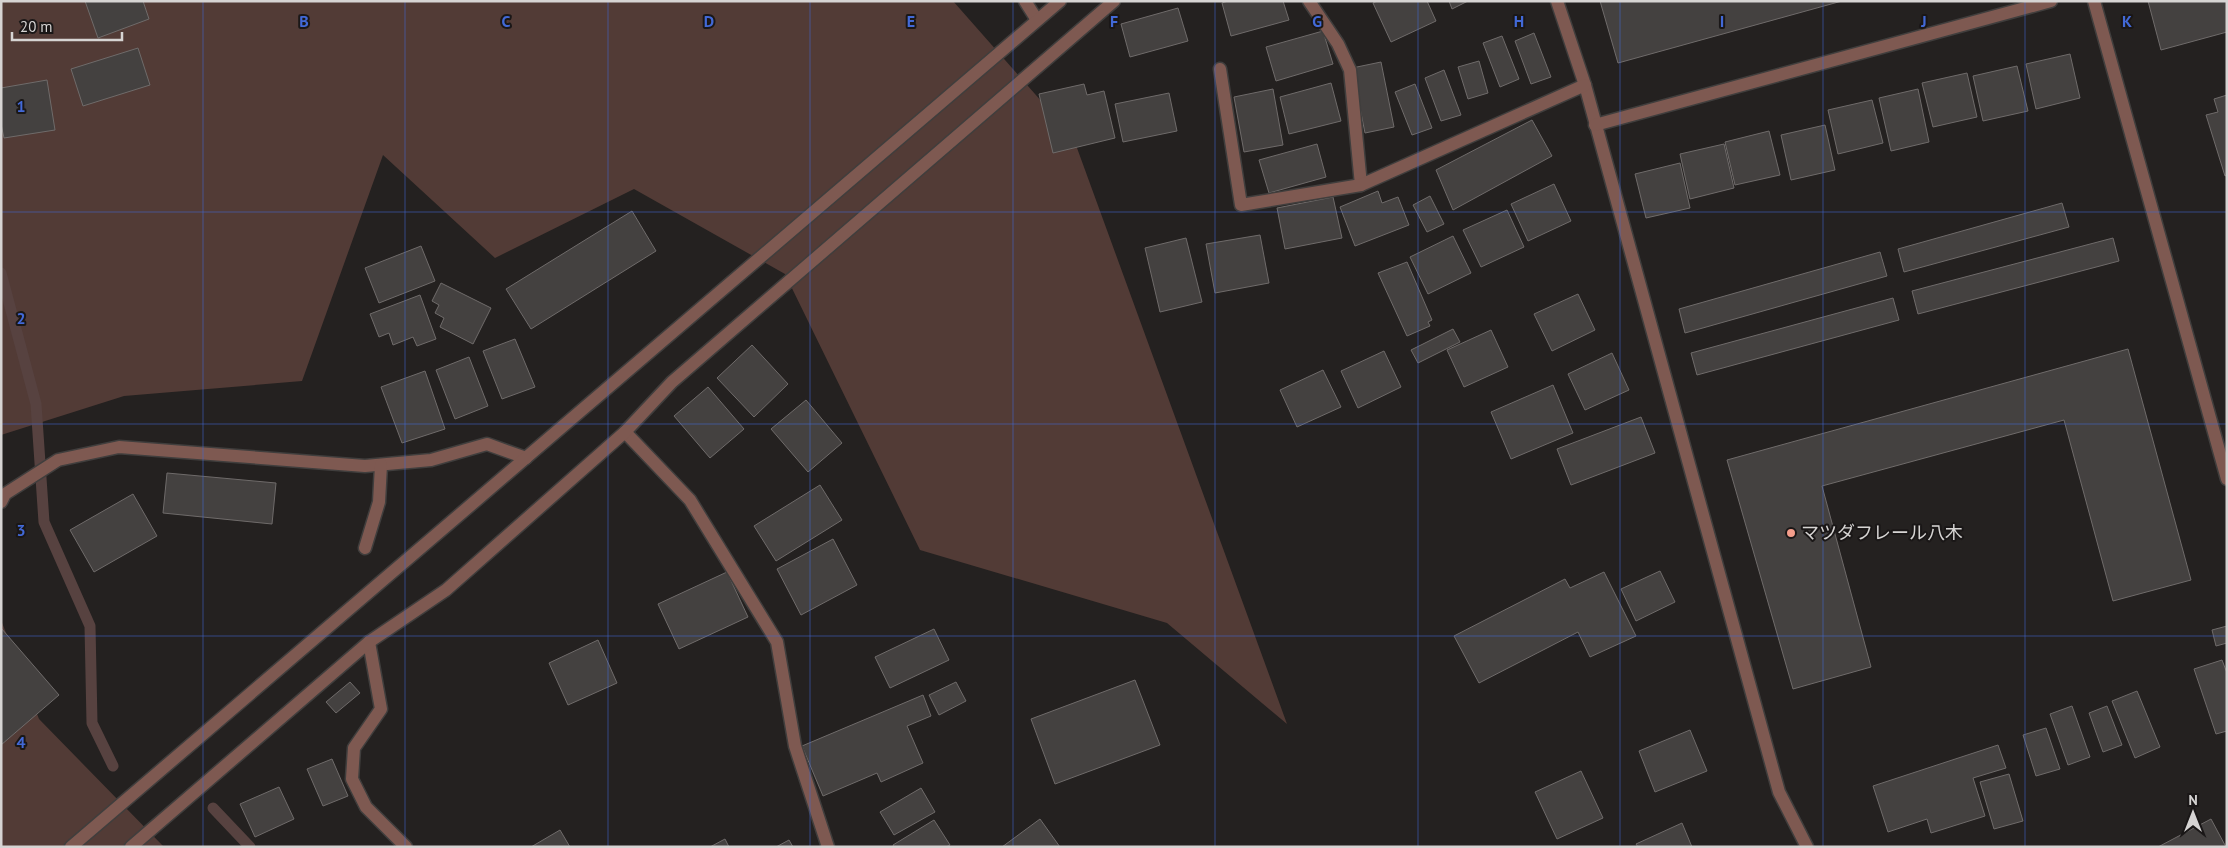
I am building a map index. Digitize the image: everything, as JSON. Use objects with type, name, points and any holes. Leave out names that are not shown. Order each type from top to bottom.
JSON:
[{"type":"street","points":[[1025,1],[1037,20]]},
{"type":"street","points":[[71,847],[1060,1]]},
{"type":"street","points":[[131,847],[369,642],[446,590],[625,432],[672,382],[1114,1]]},
{"type":"street","points":[[1309,1],[1338,44],[1350,70],[1361,185]]},
{"type":"street","points":[[1557,1],[1585,85],[1779,792],[1807,847]]},
{"type":"street","points":[[1595,124],[2052,1]]},
{"type":"street","points":[[2094,1],[2227,479]]},
{"type":"street","points":[[1220,69],[1241,205],[1361,185],[1585,85]]},
{"type":"street","points":[[625,432],[690,500],[777,642],[795,746],[828,847]]},
{"type":"street","points":[[1,502],[5,494],[58,460],[120,447],[365,466],[431,460],[487,444],[526,458]]},
{"type":"street","points":[[365,548],[379,502],[381,465]]},
{"type":"street","points":[[369,642],[381,709],[354,748],[352,779],[366,807],[406,847]]},
{"type":"shaded area","points":[[1,1],[953,1],[1073,137],[1287,724],[1167,623],[920,550],[785,274],[634,189],[495,258],[383,155],[302,381],[124,396],[1,435]]},
{"type":"shaded area","points":[[1,620],[39,719],[164,847],[1,847]]},
{"type":"building","points":[[85,1],[143,1],[149,19],[98,38]]},
{"type":"building","points":[[1228,1],[1283,1],[1289,20],[1231,36],[1222,3]]},
{"type":"building","points":[[1377,1],[1427,1],[1436,21],[1391,42],[1373,3]]},
{"type":"building","points":[[1449,1],[1468,1],[1452,9]]},
{"type":"building","points":[[1600,1],[1842,1],[1618,63]]},
{"type":"building","points":[[2148,1],[2227,1],[2227,32],[2161,50]]},
{"type":"building","points":[[1178,8],[1188,41],[1130,57],[1121,24]]},
{"type":"building","points":[[1323,31],[1333,64],[1276,81],[1266,47]]},
{"type":"building","points":[[1534,33],[1551,77],[1531,84],[1515,41]]},
{"type":"building","points":[[1502,36],[1519,79],[1500,87],[1483,43]]},
{"type":"building","points":[[138,48],[150,85],[83,106],[71,69]]},
{"type":"building","points":[[2070,54],[2080,98],[2036,109],[2026,64]]},
{"type":"building","points":[[1479,61],[1488,93],[1468,99],[1458,67]]},
{"type":"building","points":[[1381,62],[1394,127],[1365,133],[1352,68]]},
{"type":"building","points":[[2017,66],[2028,111],[1983,121],[1973,76]]},
{"type":"building","points":[[1444,70],[1461,115],[1441,121],[1425,78]]},
{"type":"building","points":[[1967,73],[1977,117],[1933,127],[1922,83]]},
{"type":"building","points":[[47,80],[55,130],[4,138],[1,124],[1,88]]},
{"type":"building","points":[[1331,83],[1341,121],[1289,134],[1280,97]]},
{"type":"building","points":[[1084,84],[1087,95],[1104,91],[1115,138],[1053,153],[1039,94]]},
{"type":"building","points":[[1415,84],[1432,128],[1412,135],[1395,92]]},
{"type":"building","points":[[1273,89],[1283,145],[1244,152],[1234,97]]},
{"type":"building","points":[[1918,89],[1929,142],[1891,151],[1879,98]]},
{"type":"building","points":[[1169,93],[1177,131],[1123,142],[1115,104]]},
{"type":"building","points":[[2227,95],[2227,175],[2225,176],[2206,115],[2218,112],[2214,99]]},
{"type":"building","points":[[1872,100],[1883,143],[1838,154],[1828,110]]},
{"type":"building","points":[[1532,120],[1552,156],[1453,210],[1436,170]]},
{"type":"building","points":[[1825,125],[1835,170],[1791,180],[1781,135]]},
{"type":"building","points":[[1769,131],[1780,175],[1735,185],[1725,142]]},
{"type":"building","points":[[1317,144],[1326,177],[1269,193],[1259,160]]},
{"type":"building","points":[[1724,144],[1734,188],[1690,199],[1680,154]]},
{"type":"building","points":[[1680,163],[1690,208],[1646,218],[1635,174]]},
{"type":"building","points":[[1554,184],[1571,221],[1528,241],[1511,204]]},
{"type":"building","points":[[1378,191],[1382,203],[1398,197],[1409,225],[1355,246],[1340,207]]},
{"type":"building","points":[[1430,196],[1444,224],[1427,232],[1413,205]]},
{"type":"building","points":[[1333,197],[1342,238],[1285,249],[1277,208]]},
{"type":"building","points":[[2062,203],[2069,227],[1904,272],[1898,249]]},
{"type":"building","points":[[1507,210],[1524,247],[1481,267],[1463,230]]},
{"type":"building","points":[[632,211],[656,251],[531,329],[506,289]]},
{"type":"building","points":[[1260,235],[1269,283],[1215,293],[1206,244]]},
{"type":"building","points":[[1453,236],[1471,273],[1428,294],[1410,257]]},
{"type":"building","points":[[1186,238],[1202,302],[1160,312],[1145,248]]},
{"type":"building","points":[[2113,238],[2119,261],[1918,314],[1912,291]]},
{"type":"building","points":[[421,246],[435,281],[379,303],[365,268]]},
{"type":"building","points":[[1880,252],[1887,276],[1685,333],[1679,309]]},
{"type":"building","points":[[1407,262],[1432,320],[1428,322],[1430,326],[1407,336],[1378,273]]},
{"type":"building","points":[[441,283],[491,308],[473,344],[440,327],[444,318],[435,313],[439,305],[432,301]]},
{"type":"building","points":[[1578,294],[1595,330],[1552,351],[1534,314]]},
{"type":"building","points":[[420,295],[436,339],[417,346],[413,337],[393,345],[389,333],[379,337],[370,314]]},
{"type":"building","points":[[1893,298],[1899,320],[1697,375],[1691,353]]},
{"type":"building","points":[[1453,329],[1460,342],[1418,363],[1411,350]]},
{"type":"building","points":[[1491,330],[1508,367],[1464,387],[1447,350]]},
{"type":"building","points":[[515,339],[535,387],[502,399],[483,351]]},
{"type":"building","points":[[752,345],[788,384],[754,417],[717,378]]},
{"type":"building","name":"マツダフレール八木","points":[[2128,349],[2191,580],[2113,601],[2064,420],[1822,486],[1871,667],[1793,689],[1727,460]]},
{"type":"building","points":[[1384,351],[1401,387],[1358,408],[1341,371]]},
{"type":"building","points":[[1612,353],[1629,390],[1585,410],[1568,374]]},
{"type":"building","points":[[469,357],[488,406],[455,419],[436,370]]},
{"type":"building","points":[[1323,370],[1341,407],[1297,427],[1280,390]]},
{"type":"building","points":[[425,371],[445,429],[402,443],[381,387]]},
{"type":"building","points":[[1553,385],[1573,433],[1511,459],[1491,412]]},
{"type":"building","points":[[708,387],[744,429],[710,458],[674,416]]},
{"type":"building","points":[[806,400],[842,443],[808,472],[771,429]]},
{"type":"building","points":[[1641,417],[1655,453],[1571,485],[1557,449]]},
{"type":"building","points":[[167,473],[276,483],[272,524],[163,513]]},
{"type":"building","points":[[820,485],[842,520],[776,561],[754,526]]},
{"type":"building","points":[[133,494],[157,536],[94,572],[70,530]]},
{"type":"building","points":[[833,539],[857,585],[801,615],[777,569]]},
{"type":"building","points":[[1660,571],[1675,602],[1636,621],[1621,589]]},
{"type":"building","points":[[727,572],[748,617],[679,649],[658,604]]},
{"type":"building","points":[[1604,572],[1636,636],[1590,657],[1578,632],[1479,683],[1454,636],[1565,579],[1570,588]]},
{"type":"building","points":[[2227,626],[2227,643],[2216,646],[2212,630]]},
{"type":"building","points":[[1,628],[59,695],[1,745]]},
{"type":"building","points":[[934,629],[949,660],[890,688],[875,657]]},
{"type":"building","points":[[598,640],[617,683],[568,705],[549,663]]},
{"type":"building","points":[[2222,660],[2227,673],[2227,731],[2216,734],[2194,669]]},
{"type":"building","points":[[1135,680],[1160,745],[1055,784],[1031,719]]},
{"type":"building","points":[[350,682],[360,693],[336,713],[326,702]]},
{"type":"building","points":[[956,682],[966,701],[939,715],[929,695]]},
{"type":"building","points":[[2137,691],[2160,747],[2135,758],[2112,701]]},
{"type":"building","points":[[923,695],[931,716],[907,726],[923,763],[881,782],[877,773],[823,796],[802,746]]},
{"type":"building","points":[[2072,706],[2090,757],[2068,765],[2050,714]]},
{"type":"building","points":[[2107,706],[2122,745],[2103,752],[2089,713]]},
{"type":"building","points":[[2046,728],[2060,769],[2036,776],[2023,735]]},
{"type":"building","points":[[1690,730],[1707,771],[1655,792],[1639,751]]},
{"type":"building","points":[[1998,745],[2006,768],[1973,778],[1985,816],[1931,833],[1927,819],[1888,832],[1873,786]]},
{"type":"building","points":[[332,759],[348,796],[323,806],[307,769]]},
{"type":"building","points":[[1581,771],[1603,818],[1557,839],[1535,792]]},
{"type":"building","points":[[2009,774],[2023,821],[1994,829],[1980,782]]},
{"type":"building","points":[[279,787],[294,819],[255,837],[240,804]]},
{"type":"building","points":[[921,788],[935,812],[894,835],[880,812]]},
{"type":"building","points":[[1040,819],[1060,847],[1002,847]]},
{"type":"building","points":[[2211,819],[2226,847],[2158,847]]},
{"type":"building","points":[[934,820],[950,845],[946,847],[894,847],[893,845]]},
{"type":"building","points":[[1682,823],[1692,847],[1638,847],[1636,844]]},
{"type":"building","points":[[560,830],[570,847],[531,847]]},
{"type":"building","points":[[725,839],[729,847],[710,847]]},
{"type":"building","points":[[789,840],[793,847],[776,847]]},
{"type":"waterway","points":[[1,273],[36,404],[44,522],[90,626],[92,723],[113,766]]},
{"type":"waterway","points":[[213,808],[250,847]]},
{"type":"place","name":"マツダフレール八木","points":[[1791,533]]}]
